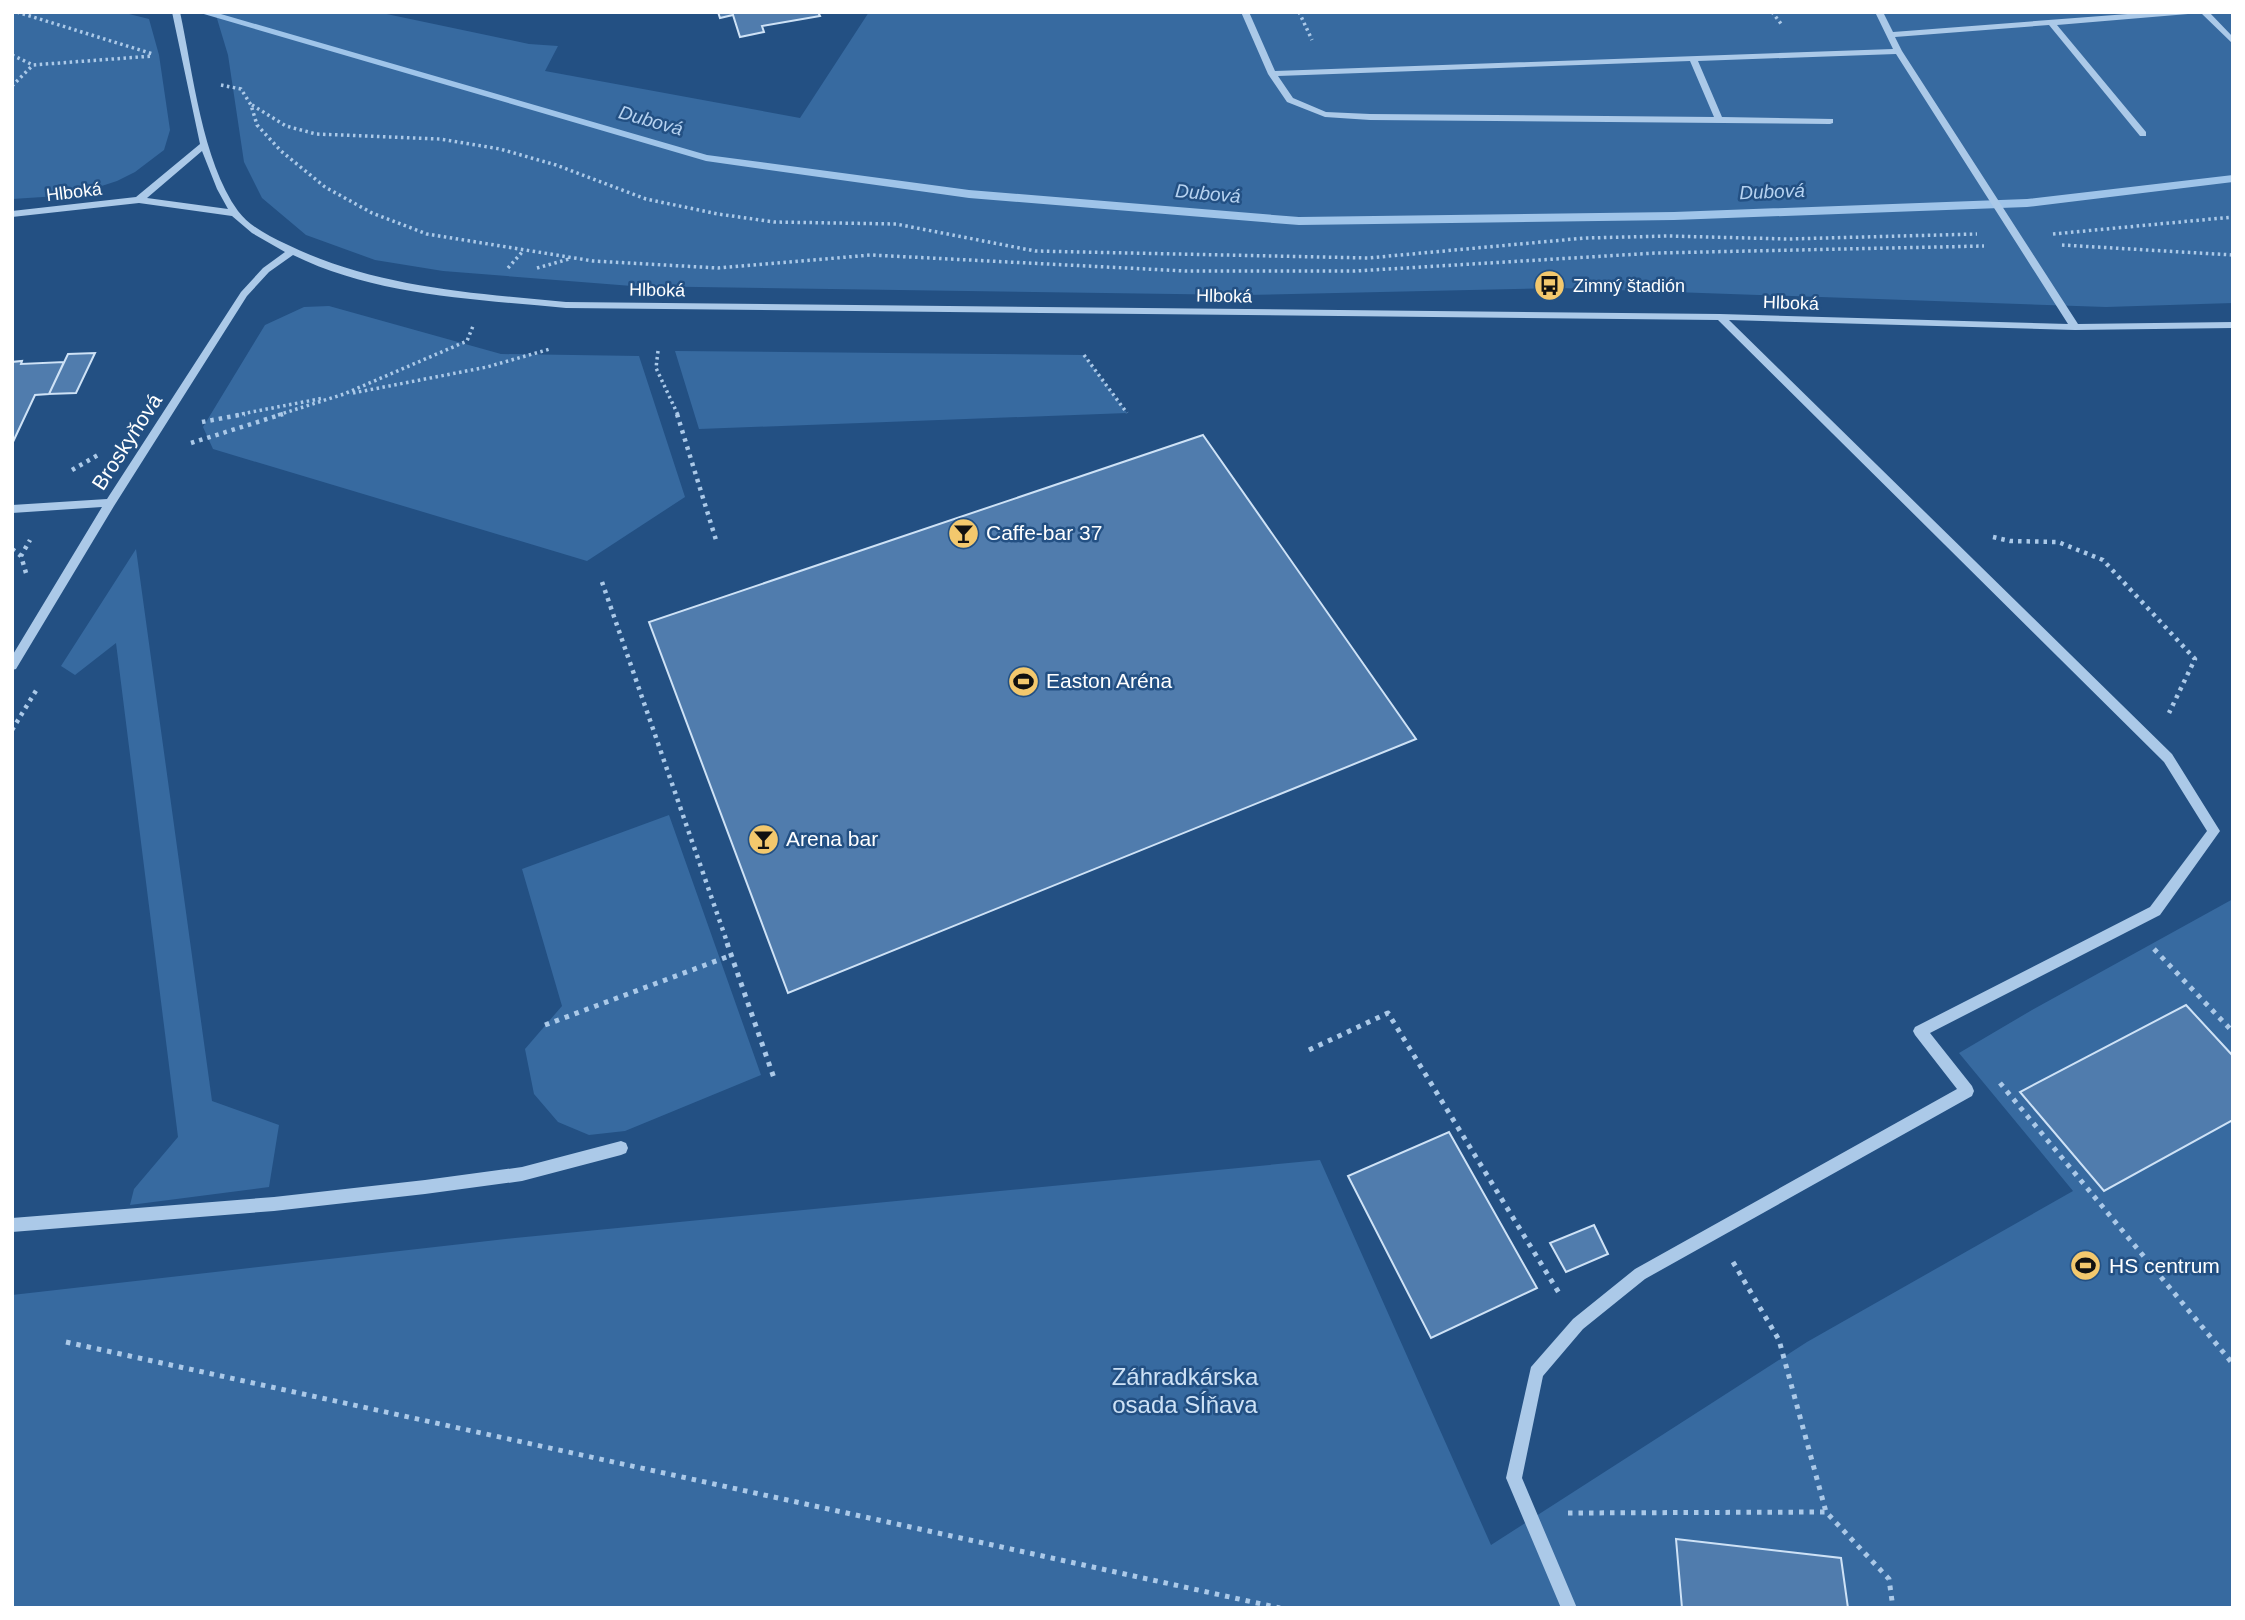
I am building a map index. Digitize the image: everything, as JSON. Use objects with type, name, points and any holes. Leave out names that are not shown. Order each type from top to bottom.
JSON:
[{"type":"street","points":[[176,12],[183,43]]},
{"type":"street","points":[[1245,12],[1272,74],[1290,100],[1325,114],[1370,117],[1829,121]]},
{"type":"street","points":[[1879,12],[1898,51],[2075,327]]},
{"type":"street","points":[[1890,35],[2188,12]]},
{"type":"street","points":[[2204,12],[2233,42]]},
{"type":"street","points":[[2052,24],[2143,134]]},
{"type":"street","name":"Hlboká","points":[[183,43],[203,146],[234,213],[254,230],[290,252],[324,266],[426,290],[566,305],[1720,317],[2075,327],[2233,325]]},
{"type":"street","points":[[1272,74],[1898,51]]},
{"type":"street","points":[[1693,58],[1719,120]]},
{"type":"street","points":[[139,200],[203,146]]},
{"type":"street","name":"Hlboká","points":[[12,214],[139,200],[234,213]]},
{"type":"street","name":"Broskyňová","points":[[12,666],[110,503],[244,294],[266,270],[290,252]]},
{"type":"street","points":[[1569,1608],[1514,1478],[1536,1372],[1578,1324],[1640,1274],[1716,1234],[1967,1091],[1920,1031],[2155,911],[2214,831],[2168,758],[1720,317]]},
{"type":"street","points":[[12,509],[110,503]]},
{"type":"street","points":[[12,1225],[274,1204],[439,1186],[522,1174],[621,1148]]},
{"type":"path","points":[[17,12],[159,55]]},
{"type":"path","points":[[155,43],[159,55]]},
{"type":"path","points":[[12,55],[33,65],[159,55]]},
{"type":"path","points":[[12,86],[33,65]]},
{"type":"path","points":[[218,84],[241,89],[251,105],[257,125],[281,151],[325,187],[372,213],[427,234],[593,261],[718,268],[871,256],[1185,271],[1355,271],[1656,253],[2022,244],[2179,250],[2233,255]]},
{"type":"path","points":[[251,105],[286,126],[316,134],[440,139],[500,149],[556,165],[646,200],[718,214],[774,222],[896,224],[1035,251],[1368,258],[1585,238],[1669,236],[1788,239],[1985,234]]},
{"type":"path","points":[[2047,234],[2233,217]]},
{"type":"path","points":[[191,443],[344,394],[467,341]]},
{"type":"path","points":[[193,424],[487,366],[550,349]]},
{"type":"path","points":[[658,351],[656,368],[677,413],[716,540]]},
{"type":"path","points":[[1084,355],[1127,413]]},
{"type":"path","points":[[1986,535],[2010,541],[2058,542],[2103,560],[2195,659],[2153,744]]},
{"type":"path","points":[[12,549],[21,556]]},
{"type":"path","points":[[602,582],[775,1081]]},
{"type":"path","points":[[2130,924],[2233,1032]]},
{"type":"path","points":[[545,1025],[732,955]]},
{"type":"path","points":[[1309,1050],[1388,1013],[1578,1324]]},
{"type":"path","points":[[1998,1081],[2233,1364]]},
{"type":"path","points":[[1716,1234],[1779,1340],[1826,1512],[1889,1579],[1893,1608]]},
{"type":"path","points":[[66,1342],[1280,1608]]},
{"type":"path","points":[[1528,1513],[1826,1512]]},
{"type":"green space","points":[[12,12],[121,12],[149,19],[159,55],[170,130],[164,150],[135,172],[117,181],[74,195],[12,199]]},
{"type":"green space","points":[[215,12],[377,12],[529,44],[558,46],[545,71],[800,118],[869,12],[2233,12],[2233,303],[2106,307],[1560,288],[1245,295],[632,286],[443,271],[375,260],[306,235],[262,198],[244,162],[228,55]]},
{"type":"green space","points":[[329,306],[501,354],[639,356],[685,497],[587,561],[213,449],[203,427],[265,325],[304,307]]},
{"type":"green space","points":[[675,351],[1084,355],[1127,413],[699,429]]},
{"type":"green space","points":[[136,549],[212,1101],[279,1125],[269,1187],[130,1205],[134,1189],[178,1137],[116,643],[75,675],[61,666]]},
{"type":"green space","points":[[669,815],[761,1075],[625,1131],[589,1135],[558,1122],[534,1094],[525,1049],[562,1006],[522,869]]},
{"type":"green space","name":"Záhradkárska osada Sĺňava","points":[[2233,899],[2233,1608],[12,1608],[12,1295],[515,1238],[1320,1160],[1491,1545],[1807,1342],[2073,1191],[1959,1053]]},
{"type":"building","points":[[718,12],[818,12],[820,16],[762,26],[764,32],[740,37],[733,15],[720,18]]},
{"type":"building","points":[[95,353],[76,393],[49,394],[68,354]]},
{"type":"building","points":[[22,361],[21,364],[64,362],[49,394],[35,395],[12,444],[12,362]]},
{"type":"building","name":"Easton Aréna","points":[[1203,435],[1416,739],[788,993],[649,622]]},
{"type":"building","points":[[2186,1005],[2233,1056],[2233,1120],[2104,1191],[2020,1092]]},
{"type":"building","points":[[1449,1132],[1537,1288],[1431,1338],[1348,1176]]},
{"type":"building","points":[[1594,1225],[1608,1254],[1566,1272],[1550,1243]]},
{"type":"building","points":[[1676,1539],[1841,1558],[1848,1608],[1682,1608]]},
{"type":"waterway","name":"Dubová","points":[[202,12],[706,158],[969,194],[1299,221],[1674,216],[2027,203],[2233,178]]},
{"type":"place","name":"Zimný štadión","points":[[1550,286]]},
{"type":"place","name":"Caffe-bar 37","points":[[963,533]]},
{"type":"place","name":"Easton Aréna","points":[[1023,681]]},
{"type":"place","name":"Arena bar","points":[[763,839]]},
{"type":"place","name":"HS centrum","points":[[2086,1266]]}]
